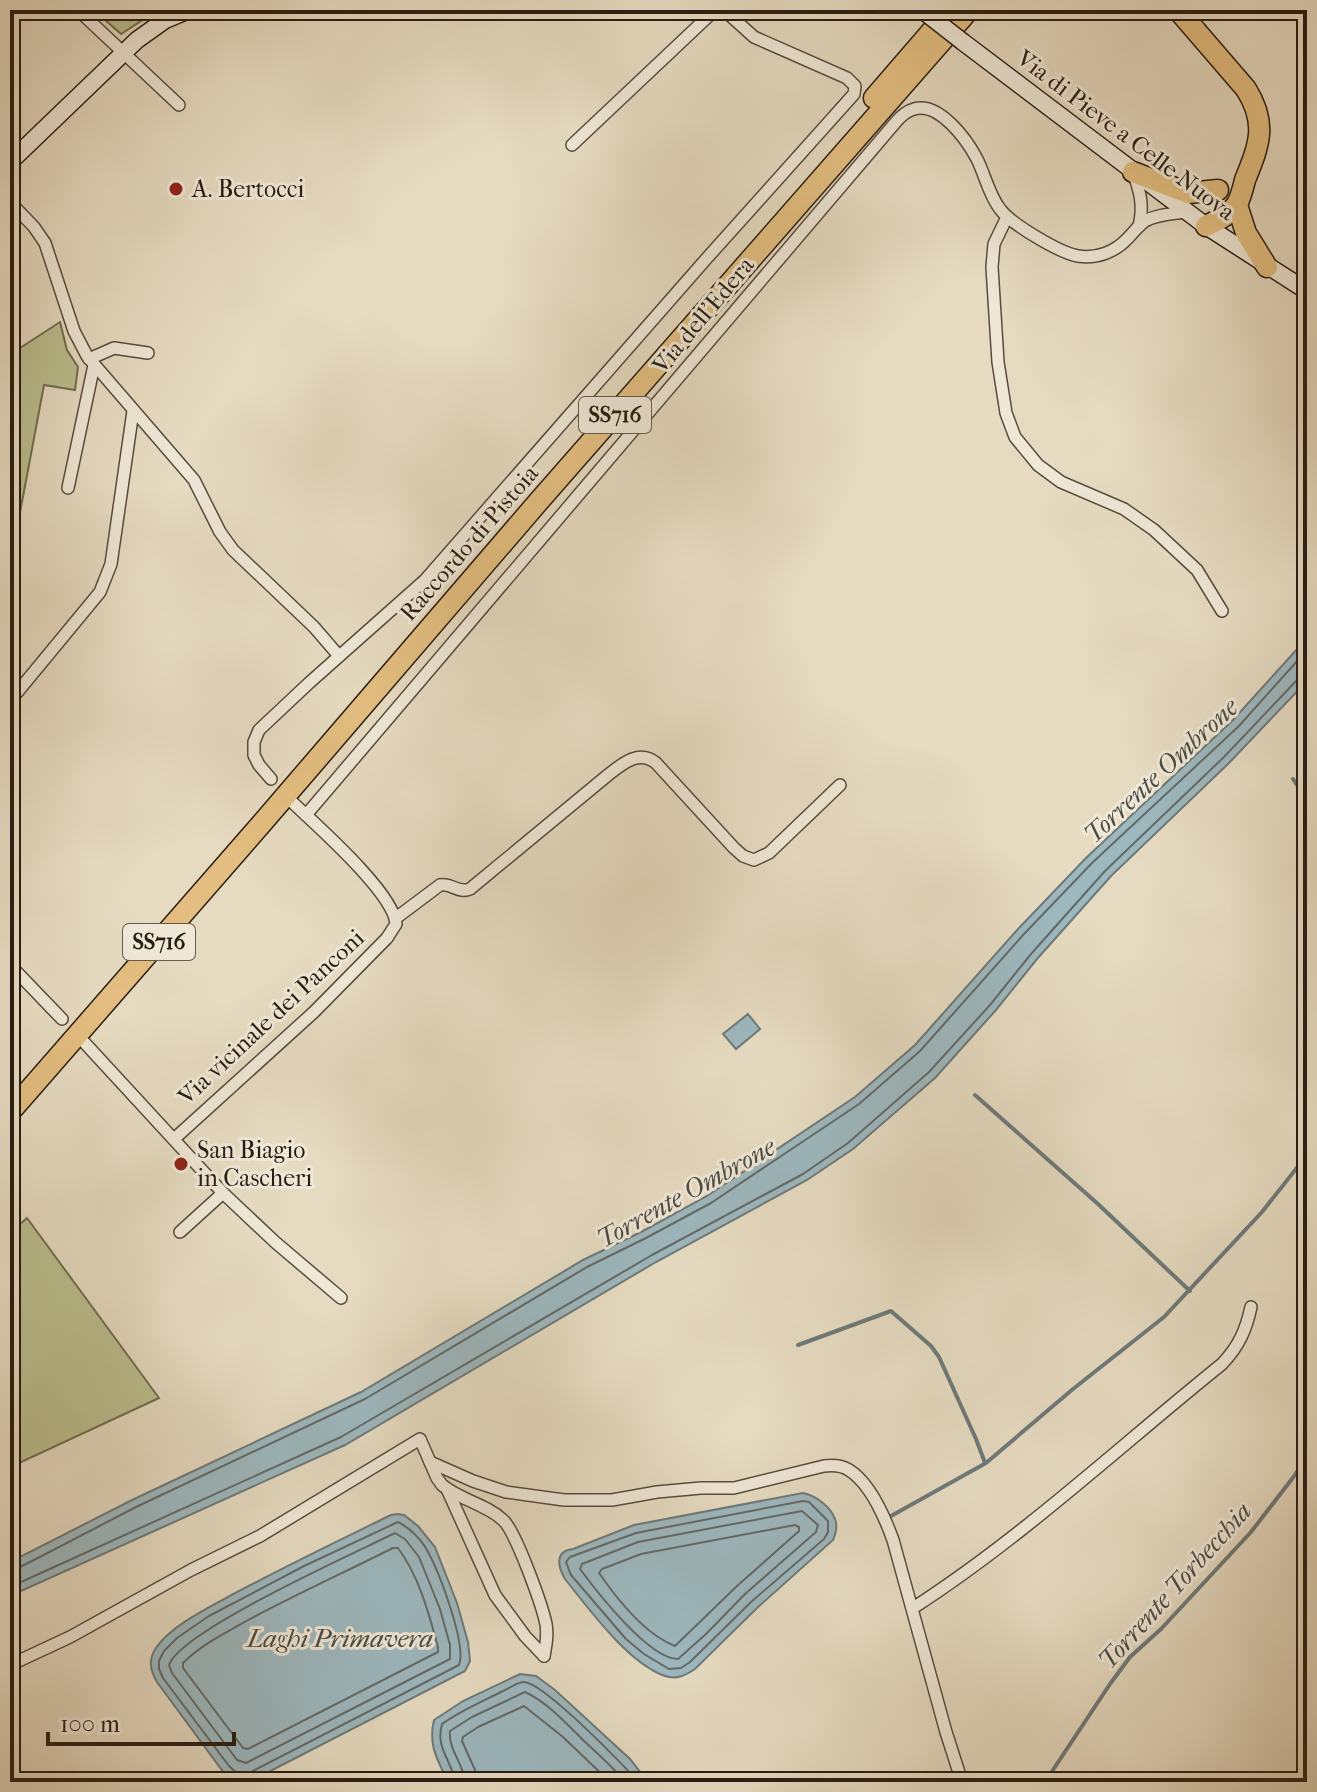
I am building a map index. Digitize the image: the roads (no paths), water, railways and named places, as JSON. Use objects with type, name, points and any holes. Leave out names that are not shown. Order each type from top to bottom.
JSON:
[{"type":"highway","name":"Raccordo di Pistoia","points":[[10,1091],[950,10]]},
{"type":"highway","name":"Raccordo di Pistoia","points":[[10,1112],[969,10]]},
{"type":"highway","points":[[1178,10],[1253,99],[1260,129],[1258,148],[1237,205],[1206,226]]},
{"type":"highway","points":[[1206,226],[1210,204],[1218,190],[1254,157]]},
{"type":"highway","points":[[1133,172],[1188,193],[1218,190]]},
{"type":"highway","points":[[1237,205],[1246,233],[1267,267]]},
{"type":"main road","points":[[10,162],[123,53],[157,25],[189,10]]},
{"type":"main road","name":"Via di Pieve a Celle Nuova","points":[[922,10],[1206,226],[1307,291]]},
{"type":"street","points":[[78,10],[179,105]]},
{"type":"street","points":[[572,145],[715,10]]},
{"type":"street","name":"Via dell'Edera","points":[[339,656],[425,580],[856,91],[855,86],[841,75],[754,37],[724,10]]},
{"type":"street","name":"Via dell'Edera","points":[[306,815],[903,115],[915,108],[924,108],[940,114],[951,123],[971,148],[997,205],[1007,217]]},
{"type":"street","points":[[1133,172],[1141,199],[1139,226]]},
{"type":"street","points":[[10,202],[45,243],[77,340],[92,362],[194,480],[220,532],[233,550],[314,627],[339,656],[256,735],[254,755],[271,779]]},
{"type":"street","points":[[1187,212],[1155,217],[1139,226],[1120,246],[1099,256],[1078,256],[1053,247],[1007,217],[994,244],[992,267],[998,362],[1006,413],[1015,437],[1038,465],[1061,482],[1124,509],[1162,537],[1197,570],[1222,611]]},
{"type":"street","points":[[68,488],[92,362],[114,348],[148,353]]},
{"type":"street","points":[[10,701],[94,601],[106,581],[133,411]]},
{"type":"street","name":"Via vicinale dei Panconi","points":[[174,1139],[335,991],[387,938],[396,918],[440,885],[447,884],[462,891],[470,889],[622,764],[639,757],[651,759],[734,848],[754,860],[769,853],[840,785]]},
{"type":"street","points":[[291,801],[356,863],[396,918]]},
{"type":"street","points":[[10,965],[62,1019]]},
{"type":"street","points":[[83,1041],[223,1193],[341,1298]]},
{"type":"street","points":[[180,1232],[223,1193]]},
{"type":"street","points":[[913,1608],[1024,1529],[1222,1364],[1241,1341],[1251,1307]]},
{"type":"street","points":[[10,1665],[70,1637],[260,1536],[420,1439],[439,1482],[498,1516],[512,1531],[544,1618],[547,1637],[544,1656],[499,1602],[447,1489]]},
{"type":"street","points":[[430,1462],[506,1492],[564,1500],[612,1500],[657,1492],[734,1488],[813,1467],[834,1465],[847,1468],[859,1479],[884,1516],[893,1540],[962,1782]]},
{"type":"water","points":[[1307,638],[1307,681],[1229,763],[1111,876],[935,1078],[853,1149],[807,1180],[656,1262],[345,1445],[10,1596],[10,1562],[132,1500],[361,1392],[583,1260],[707,1196],[855,1097],[915,1045],[1087,857],[1233,720]]},
{"type":"water","points":[[748,1014],[760,1029],[736,1049],[723,1034]]},
{"type":"water","points":[[803,1493],[822,1502],[830,1510],[836,1522],[833,1540],[695,1669],[681,1676],[665,1676],[623,1648],[565,1579],[561,1570],[560,1556],[567,1550],[634,1525]]},
{"type":"water","name":"Laghi Primavera","points":[[398,1514],[418,1526],[435,1547],[457,1603],[468,1642],[470,1661],[465,1671],[251,1781],[238,1782],[224,1773],[157,1682],[151,1665],[156,1648],[178,1626],[208,1608],[329,1545]]},
{"type":"water","name":"Laghi Primavera","points":[[520,1674],[536,1676],[555,1690],[630,1759],[648,1782],[448,1782],[433,1745],[434,1720],[463,1701]]},
{"type":"waterway","points":[[1293,779],[1307,799]]},
{"type":"waterway","points":[[975,1095],[1190,1291]]},
{"type":"waterway","points":[[891,1516],[986,1463],[1164,1317],[1262,1212],[1307,1155]]},
{"type":"waterway","points":[[798,1345],[891,1311],[931,1346],[939,1357],[985,1463]]},
{"type":"waterway","name":"Torrente Torbecchia","points":[[1045,1782],[1130,1657],[1161,1629],[1251,1532],[1307,1455]]},
{"type":"place","name":"A. Bertocci","points":[[176,189]]},
{"type":"place","name":"San Biagio in Cascheri","points":[[181,1164]]},
{"type":"water label","name":"Torrente Ombrone","points":[[1161,771]]},
{"type":"water label","name":"Torrente Ombrone","points":[[686,1193]]}]
